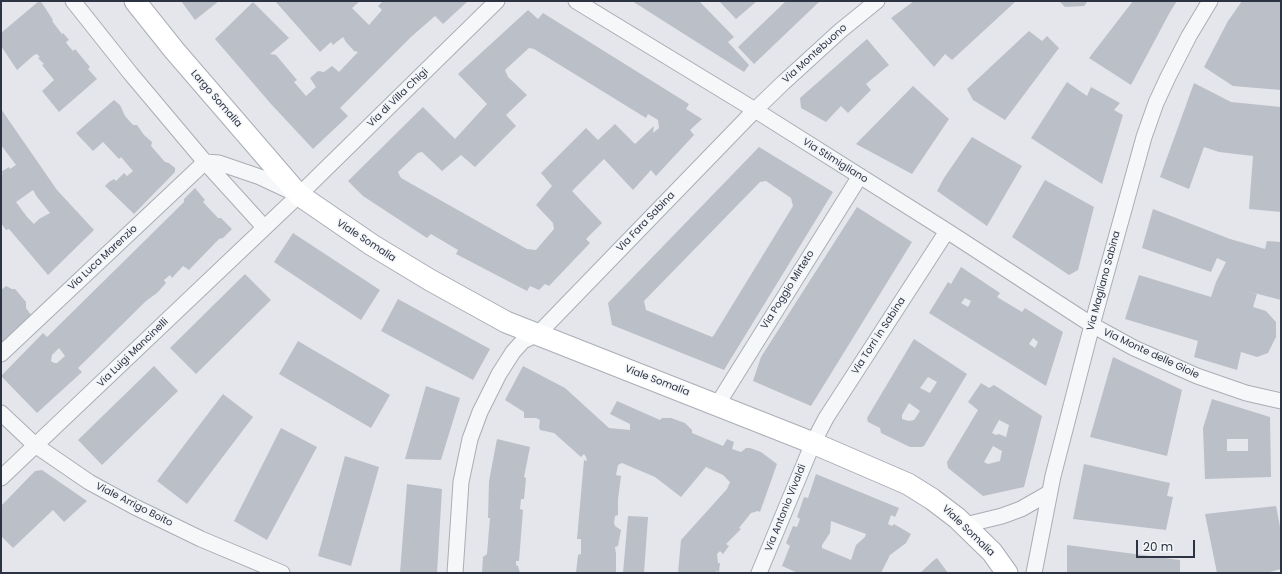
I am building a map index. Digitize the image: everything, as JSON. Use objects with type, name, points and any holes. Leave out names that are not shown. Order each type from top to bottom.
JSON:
[{"type":"main road","name":"Largo Somalia","points":[[135,1],[174,50],[299,195]]},
{"type":"main road","name":"Viale Somalia","points":[[299,195],[372,245],[430,280],[506,322],[813,443],[917,488],[965,525],[992,552],[1007,573]]},
{"type":"street","points":[[73,1],[115,55],[205,162],[264,227],[299,195],[260,177],[219,164],[205,162]]},
{"type":"street","name":"Via di Villa Chigi","points":[[299,195],[497,1]]},
{"type":"street","name":"Via Stimigliano","points":[[576,1],[755,110],[947,231],[1092,325]]},
{"type":"street","name":"Via Montebuono","points":[[755,110],[860,6],[877,1]]},
{"type":"street","name":"Via Magliano Sabina","points":[[1034,573],[1049,493],[1092,325],[1149,121],[1160,93],[1178,56],[1210,1]]},
{"type":"street","name":"Via Fara Sabina","points":[[455,573],[461,482],[473,428],[488,394],[512,352],[523,341],[538,334],[755,110]]},
{"type":"street","name":"Via Luca Marenzio","points":[[1,354],[205,162]]},
{"type":"street","name":"Via Poggio Mirteto","points":[[716,405],[860,176]]},
{"type":"street","name":"Via Luigi Mancinelli","points":[[1,478],[264,227]]},
{"type":"street","name":"Via Torri in Sabina","points":[[813,443],[826,418],[947,231]]},
{"type":"street","name":"Via Monte delle Gioie","points":[[1092,325],[1139,350],[1197,376],[1246,393],[1281,401]]},
{"type":"street","name":"Viale Arrigo Boito","points":[[1,413],[36,445],[89,482],[133,506],[201,539],[282,573]]},
{"type":"street","name":"Via Antonio Vivaldi","points":[[760,573],[813,443]]},
{"type":"street","points":[[965,525],[1002,516],[1021,509],[1049,493]]},
{"type":"building","points":[[39,1],[42,3],[53,20],[52,21],[62,34],[63,33],[69,40],[66,42],[67,44],[73,51],[75,49],[90,67],[88,69],[97,79],[59,112],[42,91],[54,80],[42,65],[44,64],[38,58],[40,57],[37,54],[34,55],[17,70],[1,46],[1,33]]},
{"type":"building","points":[[181,1],[219,1],[195,20]]},
{"type":"building","points":[[275,1],[360,1],[352,8],[369,25],[382,10],[378,6],[383,1],[468,1],[443,24],[435,16],[411,37],[340,108],[348,116],[313,149],[271,104],[215,39],[253,2],[289,38],[270,54],[276,55],[297,80],[294,82],[306,96],[316,87],[310,78],[318,71],[324,72],[332,66],[339,72],[358,52],[354,51],[343,37],[333,45],[331,42],[320,52]]},
{"type":"building","points":[[632,1],[699,1],[734,37],[728,42],[749,65],[744,72]]},
{"type":"building","points":[[719,1],[757,1],[736,19]]},
{"type":"building","points":[[786,1],[820,1],[754,64],[738,47]]},
{"type":"building","points":[[914,1],[1015,2],[952,60],[945,54],[934,67],[891,18]]},
{"type":"building","points":[[1059,1],[1088,1],[1084,6],[1065,7]]},
{"type":"building","points":[[1133,1],[1177,1],[1131,85],[1089,58]]},
{"type":"building","points":[[1242,1],[1281,1],[1281,90],[1233,86],[1204,67],[1228,21]]},
{"type":"building","points":[[528,10],[538,19],[543,13],[689,104],[686,109],[702,119],[690,130],[694,135],[656,176],[651,170],[633,190],[604,159],[572,191],[602,223],[586,239],[590,243],[549,286],[545,284],[539,290],[530,286],[527,291],[456,254],[458,250],[431,234],[427,238],[363,196],[348,181],[423,107],[455,139],[487,104],[458,74]],"holes":[[[529,48],[534,49],[646,118],[648,114],[658,120],[659,128],[653,133],[654,126],[635,144],[615,124],[598,140],[586,128],[541,173],[552,186],[536,205],[553,223],[554,229],[536,250],[527,249],[401,178],[398,172],[418,153],[422,152],[442,171],[461,155],[475,167],[516,126],[506,115],[527,95],[508,77],[505,70]]]},
{"type":"building","points":[[1029,31],[1042,41],[1047,36],[1059,48],[1005,120],[973,100],[967,89]]},
{"type":"building","points":[[867,39],[889,65],[866,84],[871,90],[848,113],[841,106],[826,122],[801,108],[800,98]]},
{"type":"building","points":[[1067,82],[1087,96],[1091,87],[1120,103],[1114,110],[1123,115],[1102,184],[1031,138]]},
{"type":"building","points":[[1194,83],[1231,102],[1281,107],[1281,212],[1249,209],[1253,156],[1219,152],[1204,147],[1189,189],[1160,177]]},
{"type":"building","points":[[913,86],[949,119],[912,174],[856,144]]},
{"type":"building","points":[[114,100],[120,105],[125,116],[133,125],[137,125],[144,135],[152,142],[151,146],[165,162],[169,163],[175,168],[175,172],[134,214],[105,186],[114,179],[116,181],[124,173],[127,176],[133,171],[121,157],[119,159],[103,142],[93,151],[76,133]]},
{"type":"building","points":[[1,109],[57,190],[94,230],[48,275],[9,229],[6,230],[1,223],[1,175],[3,174],[1,172],[16,165],[1,145]],"holes":[[[33,190],[50,213],[39,219],[34,224],[16,202]]]},
{"type":"building","points":[[972,137],[1022,166],[987,226],[937,191]]},
{"type":"building","points":[[759,147],[833,192],[724,370],[612,325],[608,303]],"holes":[[[766,181],[791,198],[793,206],[712,337],[646,310],[644,301],[760,182]]]},
{"type":"building","points":[[1045,180],[1094,207],[1078,270],[1069,275],[1012,237]]},
{"type":"building","points":[[195,188],[205,200],[203,202],[218,218],[221,218],[232,229],[223,238],[219,239],[189,270],[183,266],[172,278],[170,275],[164,280],[166,283],[157,293],[146,301],[78,368],[82,372],[37,413],[1,376],[43,333],[47,337],[184,202],[184,199]],"holes":[[[59,348],[65,356],[57,363],[51,361],[52,355]]]},
{"type":"building","points":[[857,207],[912,242],[811,406],[753,381],[761,357]]},
{"type":"building","points":[[1153,209],[1230,239],[1265,249],[1267,241],[1281,242],[1281,300],[1243,290],[1257,294],[1253,307],[1266,311],[1276,322],[1276,337],[1268,353],[1257,357],[1241,352],[1237,370],[1194,357],[1198,341],[1125,319],[1139,275],[1211,297],[1216,282],[1226,262],[1217,258],[1211,272],[1142,248]]},
{"type":"building","points":[[293,233],[380,290],[361,320],[274,262]]},
{"type":"building","points":[[961,267],[1000,293],[997,297],[1022,312],[1025,308],[1063,332],[1046,386],[929,313],[948,282],[951,284]],"holes":[[[965,298],[971,301],[968,307],[961,303]],[[1033,338],[1038,342],[1035,348],[1029,344]]]},
{"type":"building","points":[[245,274],[271,300],[196,374],[170,348]]},
{"type":"building","points":[[6,286],[15,289],[26,302],[26,308],[31,315],[9,335],[9,338],[1,347],[1,290]]},
{"type":"building","points":[[398,299],[490,349],[473,380],[381,331]]},
{"type":"building","points":[[914,339],[967,374],[924,446],[910,447],[881,433],[880,428],[868,422],[867,418]],"holes":[[[928,377],[937,382],[930,393],[920,388]],[[909,403],[920,411],[914,420],[909,421],[902,419],[902,415]]]},
{"type":"building","points":[[298,341],[390,395],[371,428],[279,374]]},
{"type":"building","points":[[1113,357],[1182,390],[1167,456],[1090,437]]},
{"type":"building","points":[[154,366],[178,391],[102,465],[78,440]]},
{"type":"building","points":[[523,366],[565,388],[609,428],[630,430],[630,424],[610,414],[617,401],[660,420],[662,418],[671,418],[685,423],[692,430],[692,433],[723,446],[727,439],[734,442],[732,449],[741,452],[746,448],[750,448],[761,452],[777,464],[760,512],[758,511],[751,513],[739,528],[741,529],[726,544],[729,546],[723,554],[720,551],[717,554],[718,563],[720,563],[719,572],[678,573],[681,540],[727,489],[730,482],[723,475],[706,467],[681,497],[655,477],[622,463],[618,465],[616,475],[621,476],[618,499],[618,515],[615,516],[614,523],[615,526],[621,530],[618,546],[615,547],[616,572],[576,573],[578,555],[581,554],[581,539],[577,539],[584,460],[587,461],[586,457],[584,454],[581,457],[554,433],[540,430],[540,420],[536,418],[524,418],[524,412],[505,400]]},
{"type":"building","points":[[981,383],[989,388],[994,385],[1042,416],[1024,487],[983,496],[948,468],[947,462],[978,410],[968,402]],"holes":[[[999,420],[1009,425],[1006,437],[992,433]],[[993,446],[1002,451],[1000,461],[988,464],[984,462]]]},
{"type":"building","points":[[426,386],[460,398],[441,460],[405,459]]},
{"type":"building","points":[[223,394],[253,417],[187,504],[157,481]]},
{"type":"building","points":[[1212,399],[1270,417],[1271,477],[1205,479],[1203,428]],"holes":[[[1227,439],[1248,439],[1248,451],[1227,451]]]},
{"type":"building","points":[[281,428],[317,447],[267,540],[234,521]]},
{"type":"building","points":[[497,439],[530,447],[524,477],[526,478],[524,499],[521,499],[520,509],[523,510],[519,561],[516,561],[516,565],[518,566],[520,573],[482,573],[483,557],[487,554],[490,518],[488,518],[489,481]]},
{"type":"building","points":[[345,456],[379,467],[351,566],[318,556]]},
{"type":"building","points":[[1084,464],[1170,483],[1167,496],[1173,497],[1166,530],[1073,519]]},
{"type":"building","points":[[42,470],[87,501],[64,522],[53,510],[13,548],[1,536],[1,506],[35,471]]},
{"type":"building","points":[[816,474],[899,508],[895,517],[891,515],[888,524],[892,526],[894,524],[911,534],[906,543],[890,555],[881,573],[798,573],[782,566],[790,546],[786,543],[793,526],[797,527],[800,519],[797,517],[804,497],[808,498]],"holes":[[[831,521],[866,534],[865,537],[856,545],[851,560],[822,548],[822,545],[830,533]]]},
{"type":"building","points":[[407,484],[442,489],[437,573],[400,573]]},
{"type":"building","points":[[1276,506],[1281,532],[1281,569],[1266,573],[1217,573],[1205,514]]},
{"type":"building","points":[[628,516],[648,517],[644,573],[623,573]]},
{"type":"building","points":[[1067,545],[1180,560],[1180,573],[1067,573]]},
{"type":"building","points":[[937,558],[948,573],[920,573],[934,560]]}]
